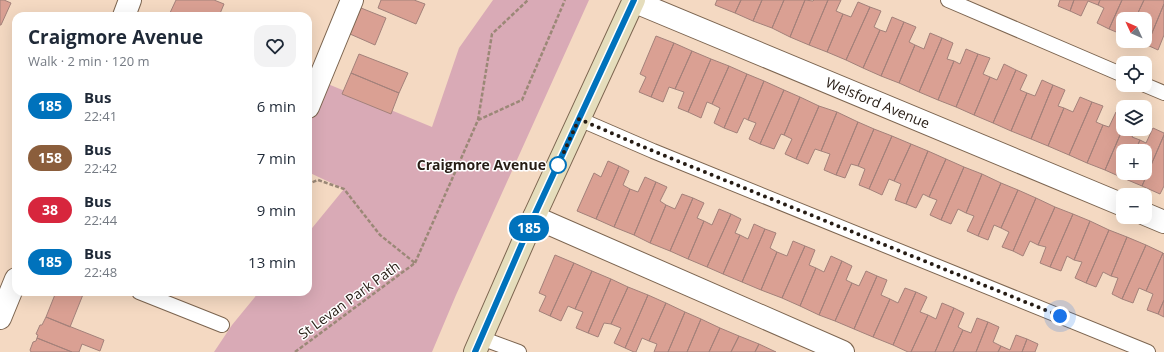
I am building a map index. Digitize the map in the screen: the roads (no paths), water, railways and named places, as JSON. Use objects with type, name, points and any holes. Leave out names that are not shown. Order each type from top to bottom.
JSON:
[{"type":"street","points":[[126,12],[130,0]]},
{"type":"street","points":[[312,97],[352,0]]},
{"type":"street","points":[[478,345],[534,216],[633,0]]},
{"type":"street","name":"Welsford Avenue","points":[[633,0],[1116,202]]},
{"type":"street","points":[[534,216],[843,352]]},
{"type":"street","points":[[1152,217],[1164,222]]},
{"type":"street","points":[[0,318],[12,290]]},
{"type":"lane","points":[[948,0],[1116,72]]},
{"type":"lane","points":[[1152,88],[1164,93]]},
{"type":"lane","points":[[579,119],[653,151],[1148,352]]},
{"type":"lane","points":[[149,296],[222,325]]},
{"type":"lane","points":[[478,345],[519,352]]},
{"type":"place","name":"Craigmore Avenue","points":[[558,165]]}]
